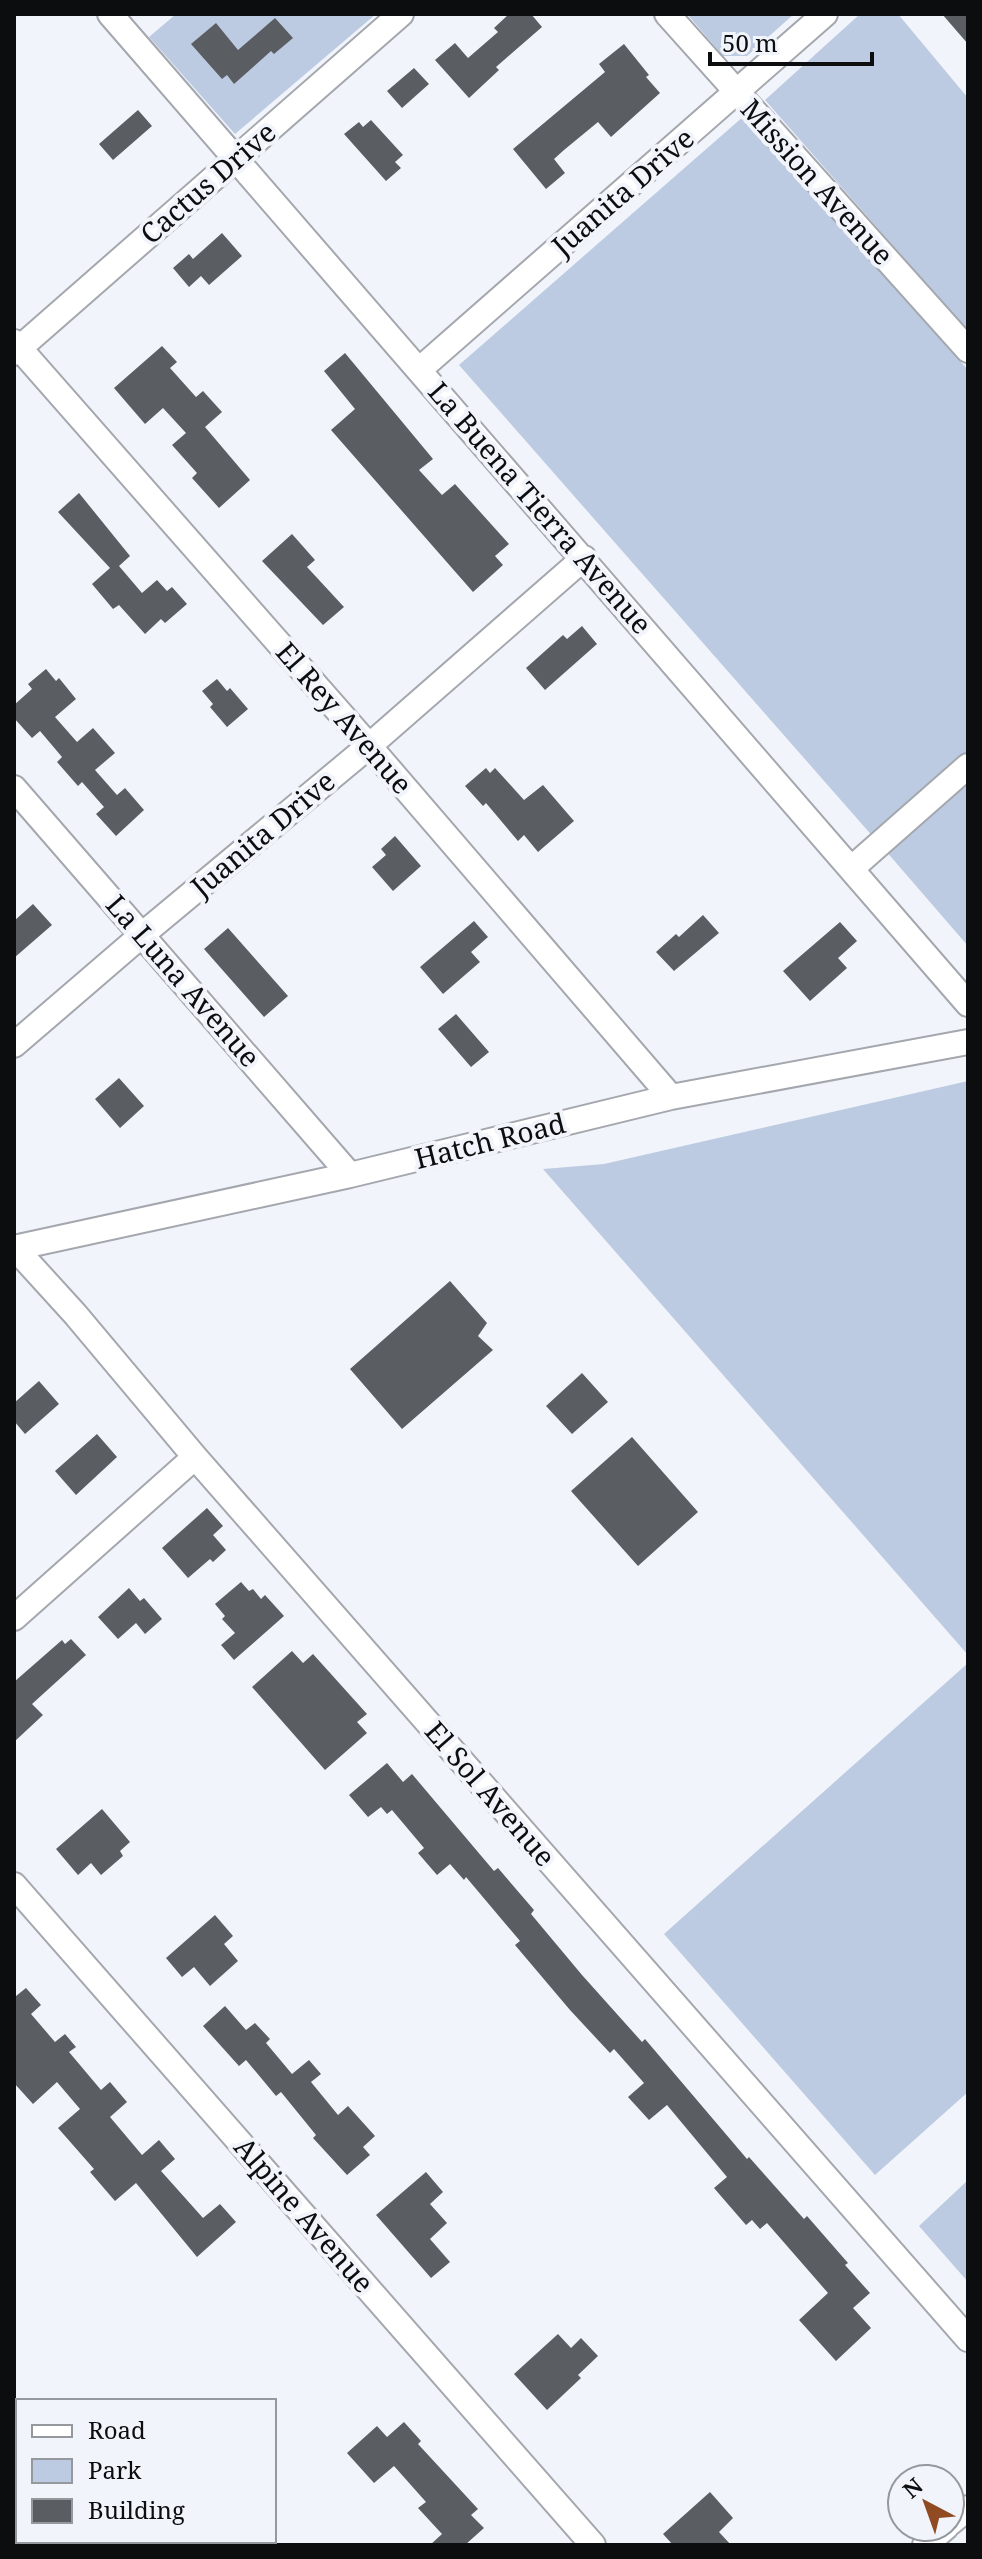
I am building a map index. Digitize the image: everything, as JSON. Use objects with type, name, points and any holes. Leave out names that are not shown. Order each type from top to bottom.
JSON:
[{"type":"street","name":"La Buena Tierra Avenue","points":[[110,14],[968,1004]]},
{"type":"street","name":"Cactus Drive","points":[[16,347],[401,14]]},
{"type":"street","name":"Mission Avenue","points":[[667,14],[968,350]]},
{"type":"street","name":"Juanita Drive","points":[[419,370],[825,14]]},
{"type":"street","name":"El Rey Avenue","points":[[16,347],[369,746],[671,1097]]},
{"type":"street","name":"Juanita Drive","points":[[14,1045],[369,746],[584,558]]},
{"type":"street","points":[[851,869],[968,766]]},
{"type":"street","name":"La Luna Avenue","points":[[14,788],[350,1175]]},
{"type":"street","name":"Hatch Road","points":[[14,1248],[350,1175],[671,1097],[968,1042]]},
{"type":"street","name":"El Sol Avenue","points":[[14,1248],[75,1314],[195,1457],[968,2339]]},
{"type":"street","points":[[14,1618],[195,1457]]},
{"type":"street","name":"Alpine Avenue","points":[[14,1885],[593,2545]]},
{"type":"green space","points":[[176,14],[376,14],[235,134],[149,37]]},
{"type":"green space","points":[[687,14],[794,14],[747,56],[723,56]]},
{"type":"green space","points":[[860,14],[898,14],[968,98],[968,331],[765,100]]},
{"type":"green space","points":[[744,116],[968,370],[968,756],[875,839],[459,365]]},
{"type":"green space","points":[[968,776],[968,946],[885,850]]},
{"type":"green space","points":[[968,1081],[968,1655],[543,1169],[604,1164]]},
{"type":"green space","points":[[968,1663],[968,2092],[875,2175],[664,1934]]},
{"type":"green space","points":[[968,2180],[968,2282],[919,2226]]},
{"type":"building","points":[[509,14],[531,14],[542,27],[496,67],[499,70],[469,98],[435,60],[455,43],[468,58],[498,32],[494,28]]},
{"type":"building","points":[[942,14],[968,14],[968,44]]},
{"type":"building","points":[[275,18],[293,38],[274,54],[271,51],[234,84],[227,75],[222,79],[191,44],[216,23],[238,50]]},
{"type":"building","points":[[624,44],[660,93],[611,137],[598,122],[564,150],[554,159],[565,173],[546,189],[513,149],[605,72],[599,64]]},
{"type":"building","points":[[414,68],[429,84],[402,108],[387,91]]},
{"type":"building","points":[[138,110],[152,126],[113,160],[99,144]]},
{"type":"building","points":[[371,120],[403,155],[395,162],[401,168],[386,181],[344,134],[359,122],[363,127]]},
{"type":"building","points":[[222,233],[242,256],[209,285],[201,276],[189,287],[173,268],[189,254],[193,259]]},
{"type":"building","points":[[162,346],[177,362],[170,368],[196,397],[203,391],[222,412],[205,427],[250,480],[219,508],[192,478],[197,473],[172,445],[186,433],[163,408],[145,424],[114,388]]},
{"type":"building","points":[[345,353],[433,459],[419,470],[442,495],[455,484],[509,544],[495,556],[503,565],[473,592],[331,430],[355,409],[324,371]]},
{"type":"building","points":[[79,493],[130,556],[119,566],[142,593],[157,580],[167,591],[172,587],[187,604],[165,623],[161,619],[145,634],[119,605],[113,609],[92,584],[110,568],[58,512]]},
{"type":"building","points":[[292,534],[315,560],[307,567],[344,607],[323,625],[262,561]]},
{"type":"building","points":[[582,626],[597,644],[545,690],[526,668],[563,635],[567,639]]},
{"type":"building","points":[[46,669],[56,681],[59,678],[76,699],[55,717],[77,742],[93,728],[115,753],[95,770],[117,795],[125,788],[144,810],[116,836],[96,814],[104,807],[82,782],[78,786],[57,762],[62,757],[40,731],[32,738],[14,718],[14,705],[32,689],[28,684]]},
{"type":"building","points":[[217,679],[227,691],[230,688],[248,709],[227,727],[210,707],[213,704],[202,691]]},
{"type":"building","points":[[486,768],[490,773],[495,768],[524,800],[543,785],[574,821],[538,852],[524,835],[518,841],[486,803],[483,806],[465,786]]},
{"type":"building","points":[[395,836],[421,866],[393,891],[372,867],[386,855],[381,849]]},
{"type":"building","points":[[33,904],[52,925],[14,958],[14,921]]},
{"type":"building","points":[[703,915],[719,933],[674,971],[656,952],[676,934],[679,937]]},
{"type":"building","points":[[474,921],[488,937],[471,952],[480,962],[443,994],[420,967]]},
{"type":"building","points":[[840,922],[857,941],[838,958],[847,968],[810,1001],[783,971]]},
{"type":"building","points":[[228,928],[288,996],[264,1017],[204,949]]},
{"type":"building","points":[[456,1014],[489,1052],[471,1067],[438,1029]]},
{"type":"building","points":[[119,1078],[144,1106],[120,1128],[95,1099]]},
{"type":"building","points":[[450,1281],[487,1323],[478,1336],[493,1350],[402,1429],[350,1369]]},
{"type":"building","points":[[582,1373],[608,1402],[572,1434],[546,1406]]},
{"type":"building","points":[[39,1381],[59,1404],[25,1434],[14,1421],[14,1403]]},
{"type":"building","points":[[97,1434],[117,1457],[76,1495],[55,1471]]},
{"type":"building","points":[[632,1437],[698,1512],[638,1566],[571,1491]]},
{"type":"building","points":[[207,1508],[223,1526],[213,1535],[226,1550],[188,1578],[162,1548]]},
{"type":"building","points":[[241,1582],[249,1591],[253,1589],[261,1599],[265,1595],[284,1616],[234,1660],[221,1645],[235,1633],[222,1619],[225,1616],[215,1604]]},
{"type":"building","points":[[129,1588],[140,1601],[144,1598],[162,1619],[145,1634],[136,1623],[118,1639],[98,1617]]},
{"type":"building","points":[[71,1639],[86,1655],[32,1704],[43,1715],[14,1742],[14,1682],[62,1640],[65,1644]]},
{"type":"building","points":[[292,1651],[303,1663],[313,1654],[367,1714],[357,1722],[367,1733],[325,1770],[252,1687]]},
{"type":"building","points":[[387,1763],[403,1782],[412,1774],[494,1871],[498,1868],[534,1910],[531,1914],[582,1975],[642,2042],[645,2039],[747,2159],[749,2157],[804,2219],[807,2216],[848,2263],[845,2265],[870,2293],[853,2308],[871,2328],[836,2361],[799,2320],[828,2293],[767,2223],[760,2229],[752,2220],[746,2225],[714,2188],[727,2177],[667,2105],[649,2120],[628,2097],[644,2083],[614,2049],[610,2053],[570,2010],[515,1945],[520,1941],[466,1877],[464,1880],[450,1864],[437,1875],[418,1853],[424,1848],[392,1810],[387,1814],[381,1807],[368,1817],[349,1795]]},
{"type":"building","points":[[102,1809],[130,1842],[120,1851],[123,1856],[101,1875],[91,1863],[78,1875],[56,1849]]},
{"type":"building","points":[[215,1915],[233,1936],[224,1944],[238,1961],[210,1986],[194,1967],[182,1977],[166,1958]]},
{"type":"building","points":[[26,1988],[41,2005],[31,2014],[55,2042],[65,2034],[76,2047],[69,2052],[101,2090],[110,2082],[127,2102],[110,2117],[142,2155],[159,2140],[175,2159],[161,2171],[203,2218],[220,2204],[236,2222],[197,2257],[136,2183],[115,2201],[90,2172],[94,2169],[58,2128],[80,2109],[57,2082],[33,2104],[14,2083],[14,1994],[16,1996]]},
{"type":"building","points":[[225,2006],[246,2030],[255,2023],[270,2039],[266,2043],[292,2074],[309,2060],[321,2074],[311,2082],[338,2115],[348,2106],[375,2136],[363,2147],[370,2155],[347,2175],[313,2138],[316,2135],[281,2092],[276,2096],[246,2060],[239,2066],[203,2026]]},
{"type":"building","points":[[426,2172],[443,2192],[430,2204],[447,2223],[430,2239],[450,2262],[431,2278],[376,2215]]},
{"type":"building","points":[[558,2334],[571,2348],[581,2338],[598,2356],[578,2375],[581,2378],[547,2410],[514,2374]]},
{"type":"building","points":[[404,2422],[421,2441],[418,2444],[478,2509],[471,2515],[484,2528],[465,2545],[430,2545],[442,2534],[418,2508],[426,2502],[394,2466],[374,2483],[347,2453],[377,2426],[387,2437]]},
{"type":"building","points":[[710,2492],[733,2518],[719,2532],[731,2545],[673,2545],[663,2534]]}]
